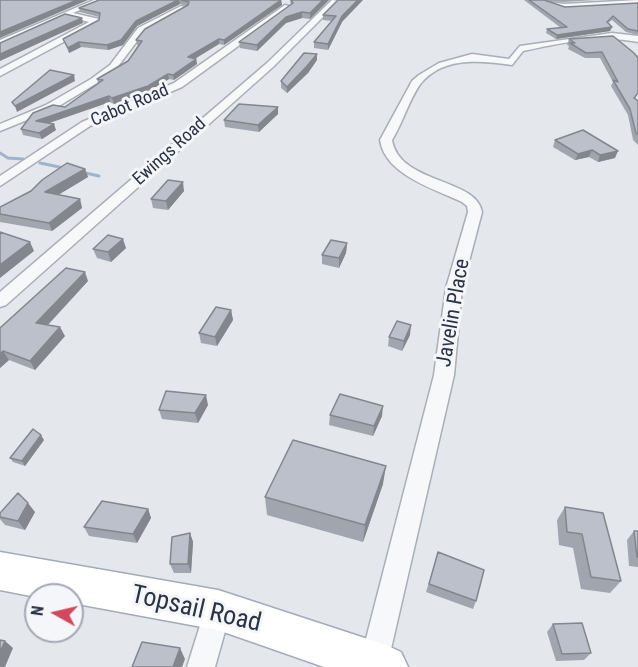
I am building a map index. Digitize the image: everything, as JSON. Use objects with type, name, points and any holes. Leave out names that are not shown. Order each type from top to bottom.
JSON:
[{"type":"main road","name":"Topsail Road","points":[[0,571],[218,610],[380,665]]},
{"type":"street","points":[[0,43],[101,0]]},
{"type":"street","points":[[537,0],[564,6],[638,2]]},
{"type":"street","name":"Ewings Road","points":[[0,301],[270,65],[335,1]]},
{"type":"street","name":"Cabot Road","points":[[0,182],[86,124],[178,85],[288,7]]},
{"type":"street","points":[[0,128],[50,107],[94,81],[112,67],[141,30],[184,8]]},
{"type":"street","points":[[0,73],[96,21],[66,14]]},
{"type":"street","name":"Javelin Place","points":[[380,665],[444,375],[454,288],[475,212],[474,205],[466,199],[405,170],[387,147],[386,140],[396,125],[417,81],[442,65],[472,57],[512,62],[517,51],[540,44],[614,36],[638,39]]},
{"type":"street","points":[[201,667],[218,610]]},
{"type":"building","points":[[0,0],[77,0],[0,32]]},
{"type":"building","points":[[99,0],[178,0],[136,21],[121,40],[107,45],[79,42],[68,48],[63,39],[99,20],[100,13],[79,8]]},
{"type":"building","points":[[181,0],[281,0],[224,40],[219,39],[188,57],[196,59],[173,75],[168,74],[148,86],[112,98],[109,96],[36,121],[54,124],[39,133],[21,129],[33,113],[53,105],[65,107],[103,80],[97,79],[128,61],[142,41],[136,40],[145,29],[188,5],[189,2]]},
{"type":"building","points":[[291,0],[323,0],[310,13],[302,12],[286,17],[257,45],[239,42],[293,3]]},
{"type":"building","points":[[338,0],[358,0],[342,16],[328,44],[314,42],[336,16],[323,15]]},
{"type":"building","points":[[529,0],[544,0],[565,7],[638,3],[638,31],[628,29],[613,16],[607,22],[612,27],[557,35],[547,29],[567,27]]},
{"type":"building","points":[[65,14],[82,18],[0,54],[0,43]]},
{"type":"building","points":[[613,36],[638,58],[638,93],[634,98],[638,101],[638,135],[630,109],[613,80],[618,82],[602,52],[586,53],[570,43],[575,43],[569,39]]},
{"type":"building","points":[[304,53],[317,54],[287,87],[281,81]]},
{"type":"building","points":[[50,70],[74,75],[15,106],[12,102]]},
{"type":"building","points":[[239,104],[278,107],[258,125],[224,120]]},
{"type":"building","points":[[583,130],[618,151],[600,155],[592,150],[578,154],[555,140]]},
{"type":"building","points":[[67,163],[85,169],[45,192],[80,199],[49,223],[0,214],[0,207],[31,191],[42,180]]},
{"type":"building","points":[[168,180],[183,182],[166,201],[151,199]]},
{"type":"building","points":[[0,232],[30,242],[0,265]]},
{"type":"building","points":[[108,235],[123,239],[108,252],[93,249]]},
{"type":"building","points":[[331,240],[347,243],[339,258],[322,255]]},
{"type":"building","points":[[66,268],[85,272],[36,323],[60,327],[30,361],[3,351],[0,354],[0,328]]},
{"type":"building","points":[[216,307],[231,310],[215,337],[199,333]]},
{"type":"building","points":[[397,321],[411,325],[404,341],[389,337]]},
{"type":"building","points":[[166,391],[206,395],[195,413],[159,410]]},
{"type":"building","points":[[340,394],[383,406],[374,426],[330,415]]},
{"type":"building","points":[[33,429],[41,435],[22,461],[10,458]]},
{"type":"building","points":[[293,440],[386,466],[365,525],[265,497]]},
{"type":"building","points":[[18,493],[28,503],[18,521],[0,517],[0,513]]},
{"type":"building","points":[[102,501],[148,509],[133,534],[84,527]]},
{"type":"building","points":[[565,507],[603,513],[621,581],[591,577],[582,534],[567,532]]},
{"type":"building","points":[[634,531],[638,531],[638,557],[637,557]]},
{"type":"building","points":[[190,533],[188,564],[170,564],[172,537]]},
{"type":"building","points":[[438,552],[484,570],[476,601],[429,584]]},
{"type":"building","points":[[582,623],[591,653],[562,654],[553,624]]},
{"type":"building","points":[[0,640],[5,641],[0,652]]},
{"type":"building","points":[[142,642],[180,648],[173,667],[132,667]]},
{"type":"waterway","points":[[0,153],[8,158],[23,159]]},
{"type":"waterway","points":[[40,163],[64,168]]},
{"type":"waterway","points":[[81,172],[99,176]]}]
